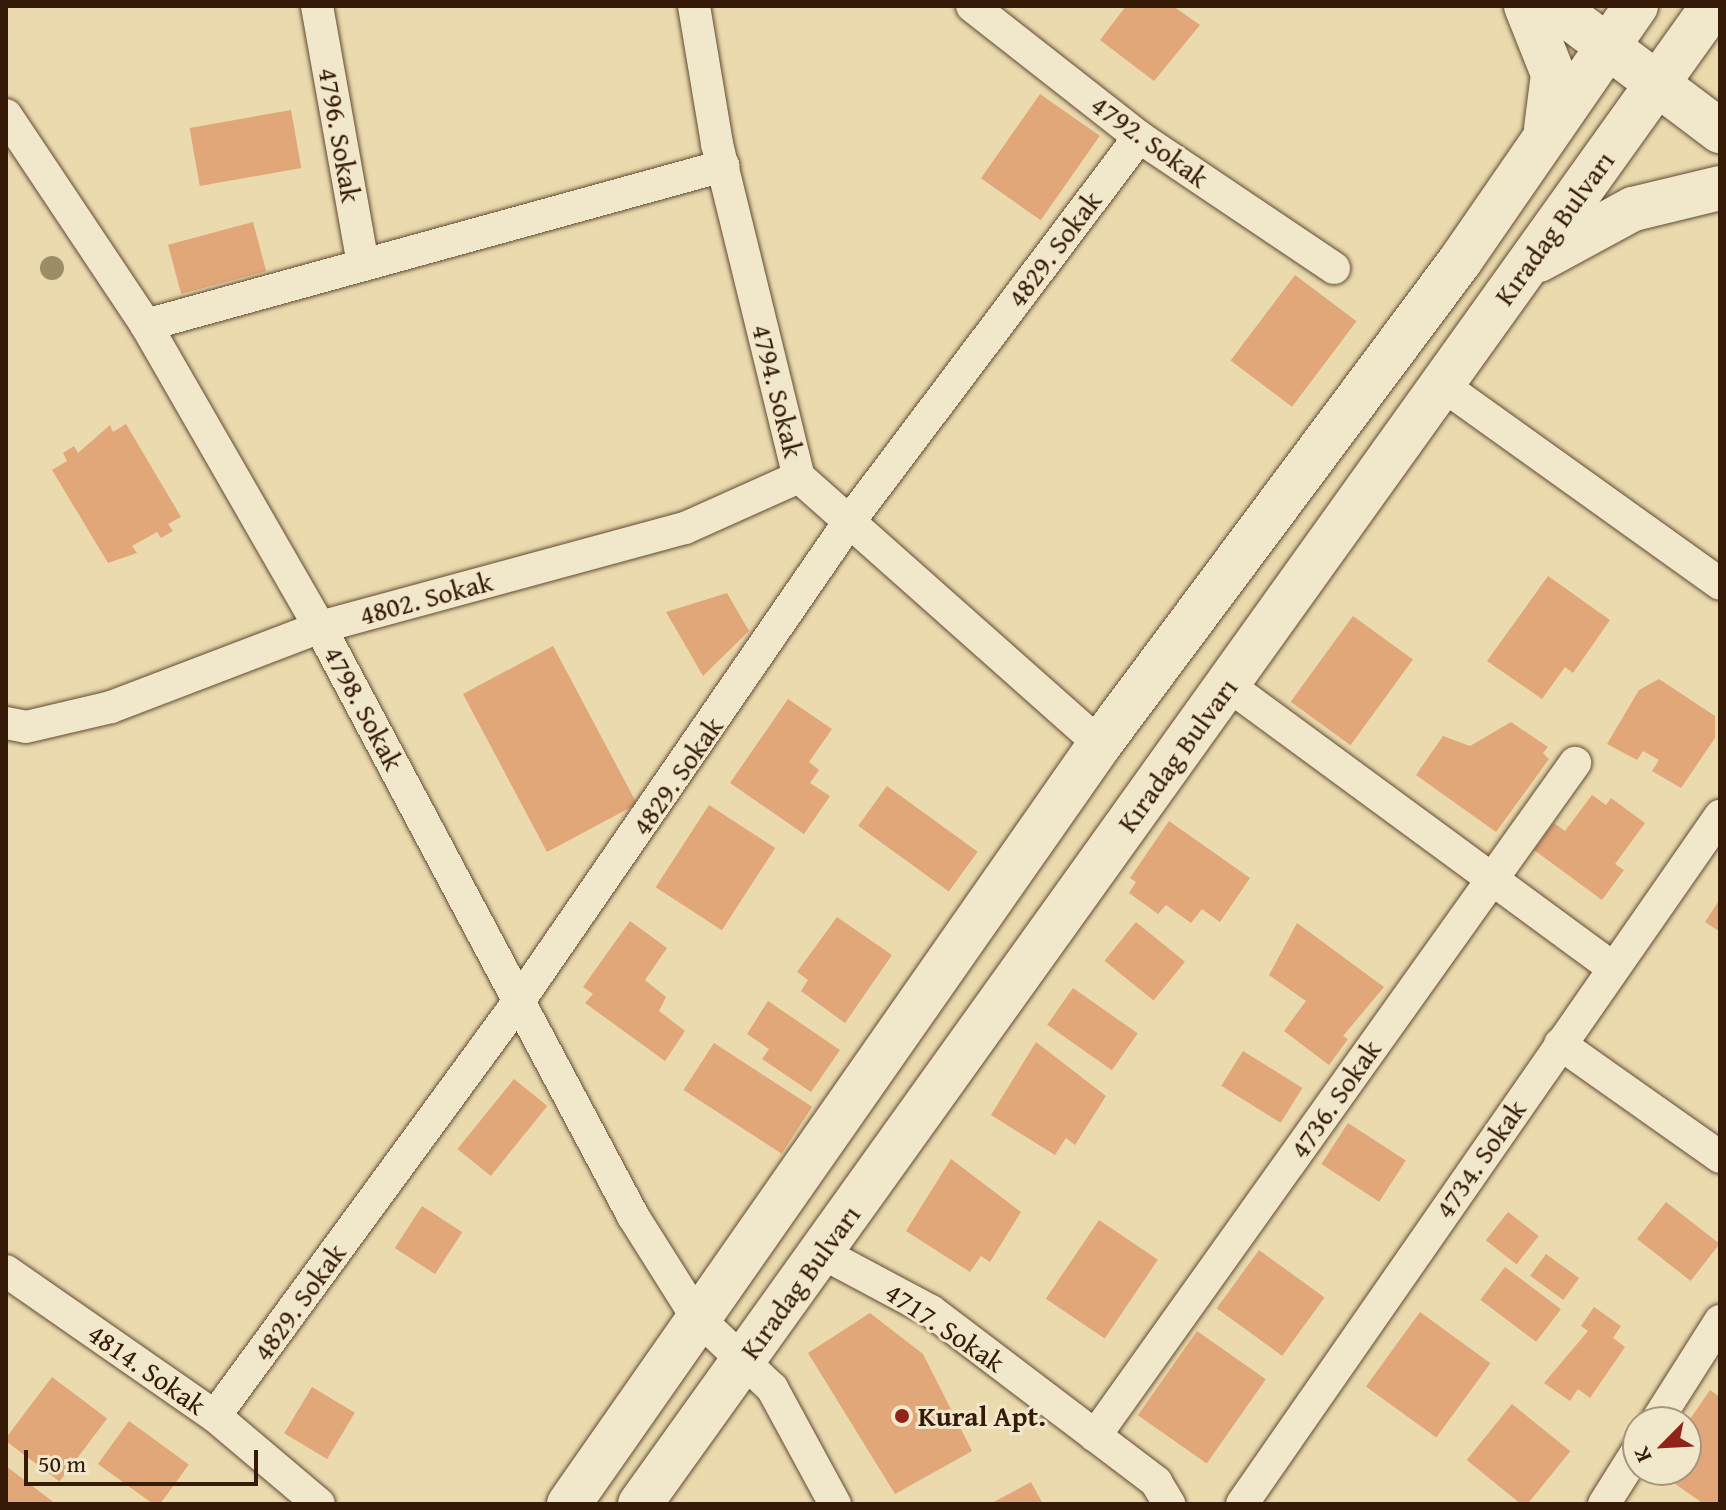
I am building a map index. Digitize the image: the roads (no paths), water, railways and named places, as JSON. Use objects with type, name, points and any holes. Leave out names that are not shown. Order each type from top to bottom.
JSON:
[{"type":"main road","points":[[1526,6],[1553,74],[1546,131]]},
{"type":"main road","points":[[1554,6],[1720,131]]},
{"type":"main road","name":"Kıradag Bulvarı","points":[[569,1504],[696,1316],[1100,744],[1460,261],[1546,131],[1636,6]]},
{"type":"main road","name":"Kıradag Bulvarı","points":[[640,1504],[1228,685],[1700,20]]},
{"type":"main road","points":[[1524,270],[1633,209],[1720,188]]},
{"type":"street","name":"4796. Sokak","points":[[317,6],[363,265]]},
{"type":"street","name":"4794. Sokak","points":[[694,6],[723,166],[799,477],[1100,744]]},
{"type":"street","name":"4792. Sokak","points":[[972,6],[1139,137],[1334,268]]},
{"type":"street","name":"4798. Sokak","points":[[6,115],[146,325],[320,627],[633,1216],[696,1316],[772,1388],[835,1504]]},
{"type":"street","name":"4829. Sokak","points":[[215,1416],[519,1001],[849,522],[1139,137]]},
{"type":"street","points":[[146,325],[723,166]]},
{"type":"street","points":[[1441,384],[1720,584]]},
{"type":"street","name":"4802. Sokak","points":[[6,723],[26,727],[111,707],[320,627],[685,528],[799,477]]},
{"type":"street","points":[[1228,685],[1612,967]]},
{"type":"street","name":"4736. Sokak","points":[[1095,1436],[1575,763]]},
{"type":"street","name":"4734. Sokak","points":[[1242,1504],[1612,967],[1720,816]]},
{"type":"street","points":[[1560,1044],[1720,1157]]},
{"type":"street","name":"4717. Sokak","points":[[822,1253],[931,1311],[1156,1482],[1169,1504]]},
{"type":"street","name":"4814. Sokak","points":[[6,1271],[215,1416],[319,1504]]},
{"type":"street","points":[[1666,1406],[1720,1321]]},
{"type":"street","points":[[1604,1504],[1622,1475]]},
{"type":"place","name":"Kural Apt.","points":[[902,1416]]}]
